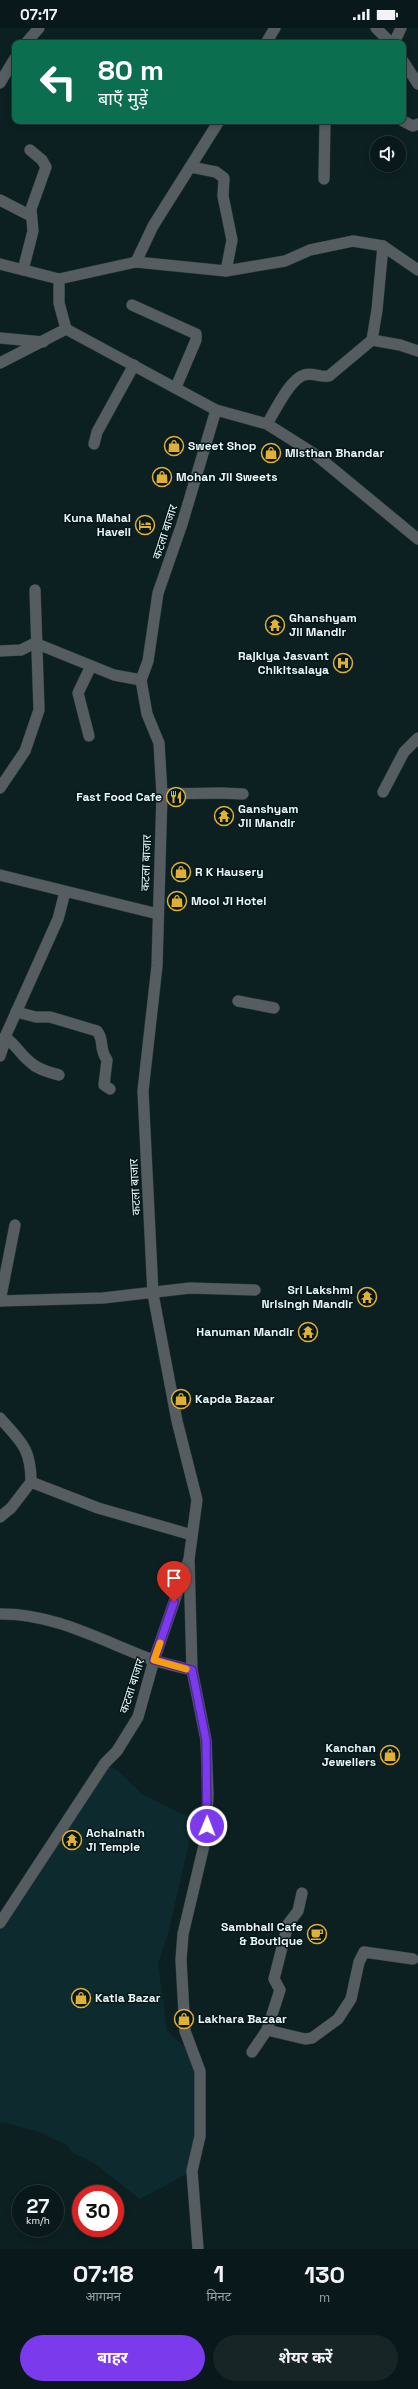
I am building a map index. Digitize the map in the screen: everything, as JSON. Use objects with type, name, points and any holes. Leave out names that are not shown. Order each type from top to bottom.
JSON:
[{"type":"street","points":[[29,40],[39,28]]},
{"type":"street","points":[[268,40],[275,28]]},
{"type":"street","points":[[376,28],[389,40]]},
{"type":"street","points":[[394,40],[401,28]]},
{"type":"street","points":[[0,84],[12,63]]},
{"type":"street","points":[[406,66],[418,84]]},
{"type":"street","points":[[406,122],[413,126],[418,124]]},
{"type":"street","points":[[136,262],[153,226],[217,124]]},
{"type":"street","points":[[324,179],[325,124]]},
{"type":"street","points":[[23,270],[33,231],[31,216],[32,202],[46,167],[42,160],[30,150]]},
{"type":"street","points":[[191,167],[216,172],[224,178],[223,196],[232,240],[226,271]]},
{"type":"street","points":[[0,200],[31,216]]},
{"type":"street","points":[[0,264],[59,279],[136,262],[226,271],[285,261],[310,250],[353,241],[383,246],[418,270]]},
{"type":"street","points":[[267,424],[290,386],[299,377],[306,374],[329,376],[372,340],[377,310],[383,246]]},
{"type":"street","points":[[59,279],[59,303],[66,329],[134,364],[216,410],[267,424],[316,455],[418,539]]},
{"type":"street","points":[[132,305],[196,334],[196,340],[176,387]]},
{"type":"street","points":[[0,363],[66,329]]},
{"type":"street","points":[[0,338],[43,342]]},
{"type":"street","points":[[372,340],[400,345],[418,351]]},
{"type":"street","points":[[94,444],[97,432],[134,364]]},
{"type":"street","name":"कटला बाजार","points":[[0,1923],[105,1763],[117,1751],[138,1717],[154,1660],[189,1559],[197,1500],[177,1421],[153,1294],[143,1090],[157,966],[162,794],[159,743],[147,714],[141,680],[148,660],[158,593],[182,524],[195,473],[216,410]]},
{"type":"street","points":[[0,788],[25,751],[39,710],[35,642],[35,590]]},
{"type":"street","points":[[35,642],[114,675],[141,680]]},
{"type":"street","points":[[0,651],[21,650],[35,642]]},
{"type":"street","points":[[89,736],[78,693],[91,666]]},
{"type":"street","points":[[382,792],[404,752],[418,738]]},
{"type":"street","points":[[162,794],[221,792],[242,794]]},
{"type":"street","points":[[0,875],[158,914]]},
{"type":"street","points":[[0,1056],[3,1047],[2,1041],[58,920],[65,892]]},
{"type":"street","points":[[238,1001],[274,1008]]},
{"type":"street","points":[[16,1012],[36,1017],[50,1017],[97,1031],[102,1036],[101,1052],[107,1060],[104,1084],[110,1089]]},
{"type":"street","points":[[2,1041],[21,1050],[29,1062],[39,1068],[59,1075]]},
{"type":"street","points":[[14,1225],[0,1301],[103,1298],[153,1294],[190,1288],[255,1290]]},
{"type":"street","points":[[0,1418],[19,1437],[26,1449],[31,1464],[31,1482],[11,1508],[0,1517]]},
{"type":"street","points":[[31,1482],[98,1508],[192,1535]]},
{"type":"street","points":[[189,1559],[192,1670],[206,1740],[208,1795],[206,1837],[183,1934],[181,1960],[185,2031],[200,2071],[200,2136],[192,2171],[198,2249]]},
{"type":"street","points":[[0,1614],[44,1619],[76,1629],[154,1660],[192,1670]]},
{"type":"street","points":[[252,2052],[267,2030],[280,1988],[274,1979],[286,1930],[288,1924],[298,1911],[302,1893]]},
{"type":"street","points":[[267,2030],[305,2039],[312,2038],[338,2019],[351,1999],[359,1962],[364,1952],[413,1959]]},
{"type":"shaded area","name":"Katla Bazar","points":[[105,1763],[118,1771],[142,1794],[194,1820],[169,1930],[158,1964],[167,2031],[197,2058],[200,2093],[192,2171],[140,2199],[94,2163],[72,2152],[67,2145],[39,2132],[3,2122],[0,2123],[0,1923]]},
{"type":"slow traffic","points":[[160,1643],[154,1660],[186,1669]]},
{"type":"place","name":"Sweet Shop","points":[[174,446]]},
{"type":"place","name":"Misthan Bhandar","points":[[271,453]]},
{"type":"place","name":"Mohan Jii Sweets","points":[[162,477]]},
{"type":"place","name":"Kuna Mahal Haveli","points":[[145,525]]},
{"type":"place","name":"Ghanshyam Jii Mandir","points":[[275,625]]},
{"type":"place","name":"Rajkiya Jasvant Chikitsalaya","points":[[343,663]]},
{"type":"place","name":"Fast Food Cafe","points":[[176,797]]},
{"type":"place","name":"Ganshyam Jii Mandir","points":[[224,816]]},
{"type":"place","name":"R K Hausery","points":[[181,872]]},
{"type":"place","name":"Mool Ji Hotel","points":[[177,901]]},
{"type":"place","name":"Sri Lakshmi Nrisingh Mandir","points":[[367,1297]]},
{"type":"place","name":"Hanuman Mandir","points":[[308,1332]]},
{"type":"place","name":"Kapda Bazaar","points":[[181,1399]]},
{"type":"place","name":"Kanchan Jewellers","points":[[390,1755]]},
{"type":"place","name":"Achalnath Ji Temple","points":[[72,1840]]},
{"type":"place","name":"Sambhali Cafe & Boutique","points":[[317,1934]]},
{"type":"place","name":"Katla Bazar","points":[[81,1998]]},
{"type":"place","name":"Lakhara Bazaar","points":[[184,2019]]},
{"type":"route","points":[[174,1602],[154,1660],[192,1670],[206,1740],[208,1795],[207,1826]]}]
